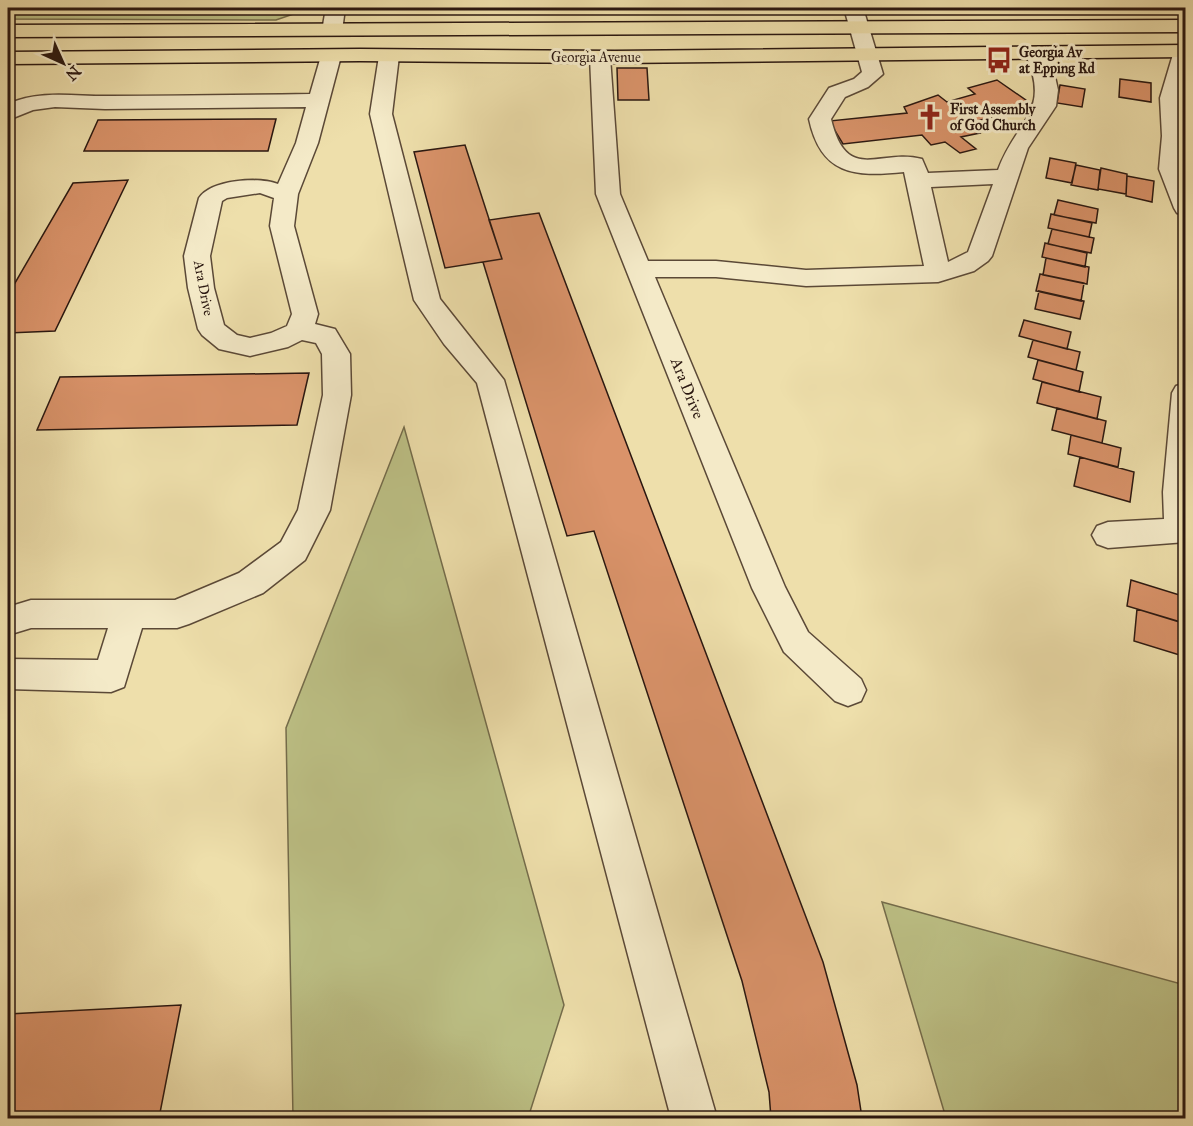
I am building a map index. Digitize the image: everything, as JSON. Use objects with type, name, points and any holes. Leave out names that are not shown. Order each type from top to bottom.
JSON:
[{"type":"main road","name":"Georgia Avenue","points":[[8,31],[1185,26]]},
{"type":"main road","name":"Georgia Avenue","points":[[8,58],[600,57],[1185,51]]},
{"type":"street","points":[[332,31],[334,8]]},
{"type":"street","points":[[853,8],[873,74],[861,83],[837,93],[820,119],[822,133],[832,154],[855,166],[868,168],[914,164],[938,274]]},
{"type":"street","points":[[1185,51],[1171,98],[1173,136],[1171,169],[1185,208]]},
{"type":"street","points":[[639,269],[716,269],[806,278],[938,274],[965,265],[979,256],[1017,148],[1045,106],[1047,90],[1044,72],[1035,52]]},
{"type":"street","points":[[8,621],[31,614],[177,614],[251,583],[293,551],[314,510],[337,395],[336,354],[325,335],[299,332],[305,314],[282,226],[286,194],[307,143],[331,56]]},
{"type":"street","points":[[389,56],[381,114],[427,300],[454,338],[490,380],[694,1119]]},
{"type":"street","name":"Ara Drive","points":[[600,57],[608,194],[769,588],[796,642],[848,690]]},
{"type":"street","points":[[8,113],[31,104],[74,101],[105,103],[319,100]]},
{"type":"street","points":[[918,182],[1006,176]]},
{"type":"street","name":"Ara Drive","points":[[286,194],[262,186],[220,192],[211,198],[196,256],[201,288],[212,329],[229,343],[250,347],[299,332]]},
{"type":"street","points":[[1108,535],[1180,531],[1179,492],[1185,393]]},
{"type":"street","points":[[8,674],[111,676],[129,614]]},
{"type":"green space","points":[[8,8],[311,8],[276,20],[8,19]]},
{"type":"green space","points":[[404,427],[564,1005],[528,1118],[293,1118],[286,728]]},
{"type":"green space","points":[[882,902],[1185,985],[1185,1118],[946,1118]]},
{"type":"building","points":[[617,68],[647,68],[649,100],[618,100]]},
{"type":"building","points":[[1120,79],[1151,83],[1151,102],[1119,97]]},
{"type":"building","name":"First Assembly of God Church","points":[[997,80],[1033,105],[970,123],[980,133],[961,137],[976,149],[960,153],[945,142],[931,145],[922,135],[843,144],[829,121],[907,113],[904,107],[938,95],[947,102],[975,94],[968,88]]},
{"type":"building","points":[[1060,85],[1085,89],[1082,107],[1057,103]]},
{"type":"building","points":[[276,119],[268,151],[84,151],[98,120]]},
{"type":"building","points":[[465,145],[502,259],[445,268],[414,152]]},
{"type":"building","points":[[1050,158],[1076,163],[1072,183],[1046,178]]},
{"type":"building","points":[[1076,165],[1100,170],[1098,190],[1071,185]]},
{"type":"building","points":[[1101,168],[1127,174],[1126,194],[1098,189]]},
{"type":"building","points":[[1127,176],[1154,181],[1152,202],[1126,196]]},
{"type":"building","points":[[128,180],[55,331],[8,333],[8,295],[73,183]]},
{"type":"building","points":[[1058,200],[1098,209],[1096,223],[1054,215]]},
{"type":"building","points":[[539,213],[823,962],[857,1085],[862,1118],[771,1118],[769,1092],[742,981],[594,531],[567,536],[483,262],[502,259],[489,220]]},
{"type":"building","points":[[1051,214],[1092,223],[1089,237],[1048,228]]},
{"type":"building","points":[[1052,229],[1094,238],[1091,253],[1048,244]]},
{"type":"building","points":[[1045,243],[1087,253],[1085,267],[1042,257]]},
{"type":"building","points":[[1046,258],[1089,267],[1087,284],[1043,275]]},
{"type":"building","points":[[1040,274],[1084,283],[1081,301],[1036,291]]},
{"type":"building","points":[[1039,291],[1084,301],[1080,319],[1035,309]]},
{"type":"building","points":[[1024,320],[1071,332],[1067,349],[1019,336]]},
{"type":"building","points":[[1033,340],[1080,352],[1076,370],[1028,357]]},
{"type":"building","points":[[1038,360],[1083,372],[1079,392],[1033,379]]},
{"type":"building","points":[[309,373],[297,425],[37,430],[60,377]]},
{"type":"building","points":[[1042,382],[1101,397],[1097,419],[1037,403]]},
{"type":"building","points":[[1057,408],[1106,421],[1102,443],[1052,430]]},
{"type":"building","points":[[1071,435],[1121,448],[1118,467],[1068,454]]},
{"type":"building","points":[[1080,457],[1134,472],[1130,502],[1074,486]]},
{"type":"building","points":[[1131,580],[1186,597],[1184,623],[1127,606]]},
{"type":"building","points":[[1137,609],[1186,624],[1186,657],[1134,641]]},
{"type":"building","points":[[181,1005],[159,1118],[8,1118],[8,1014]]},
{"type":"place","name":"Georgia Av at Epping Rd","points":[[999,60]]},
{"type":"place","name":"First Assembly of God Church","points":[[930,117]]}]
